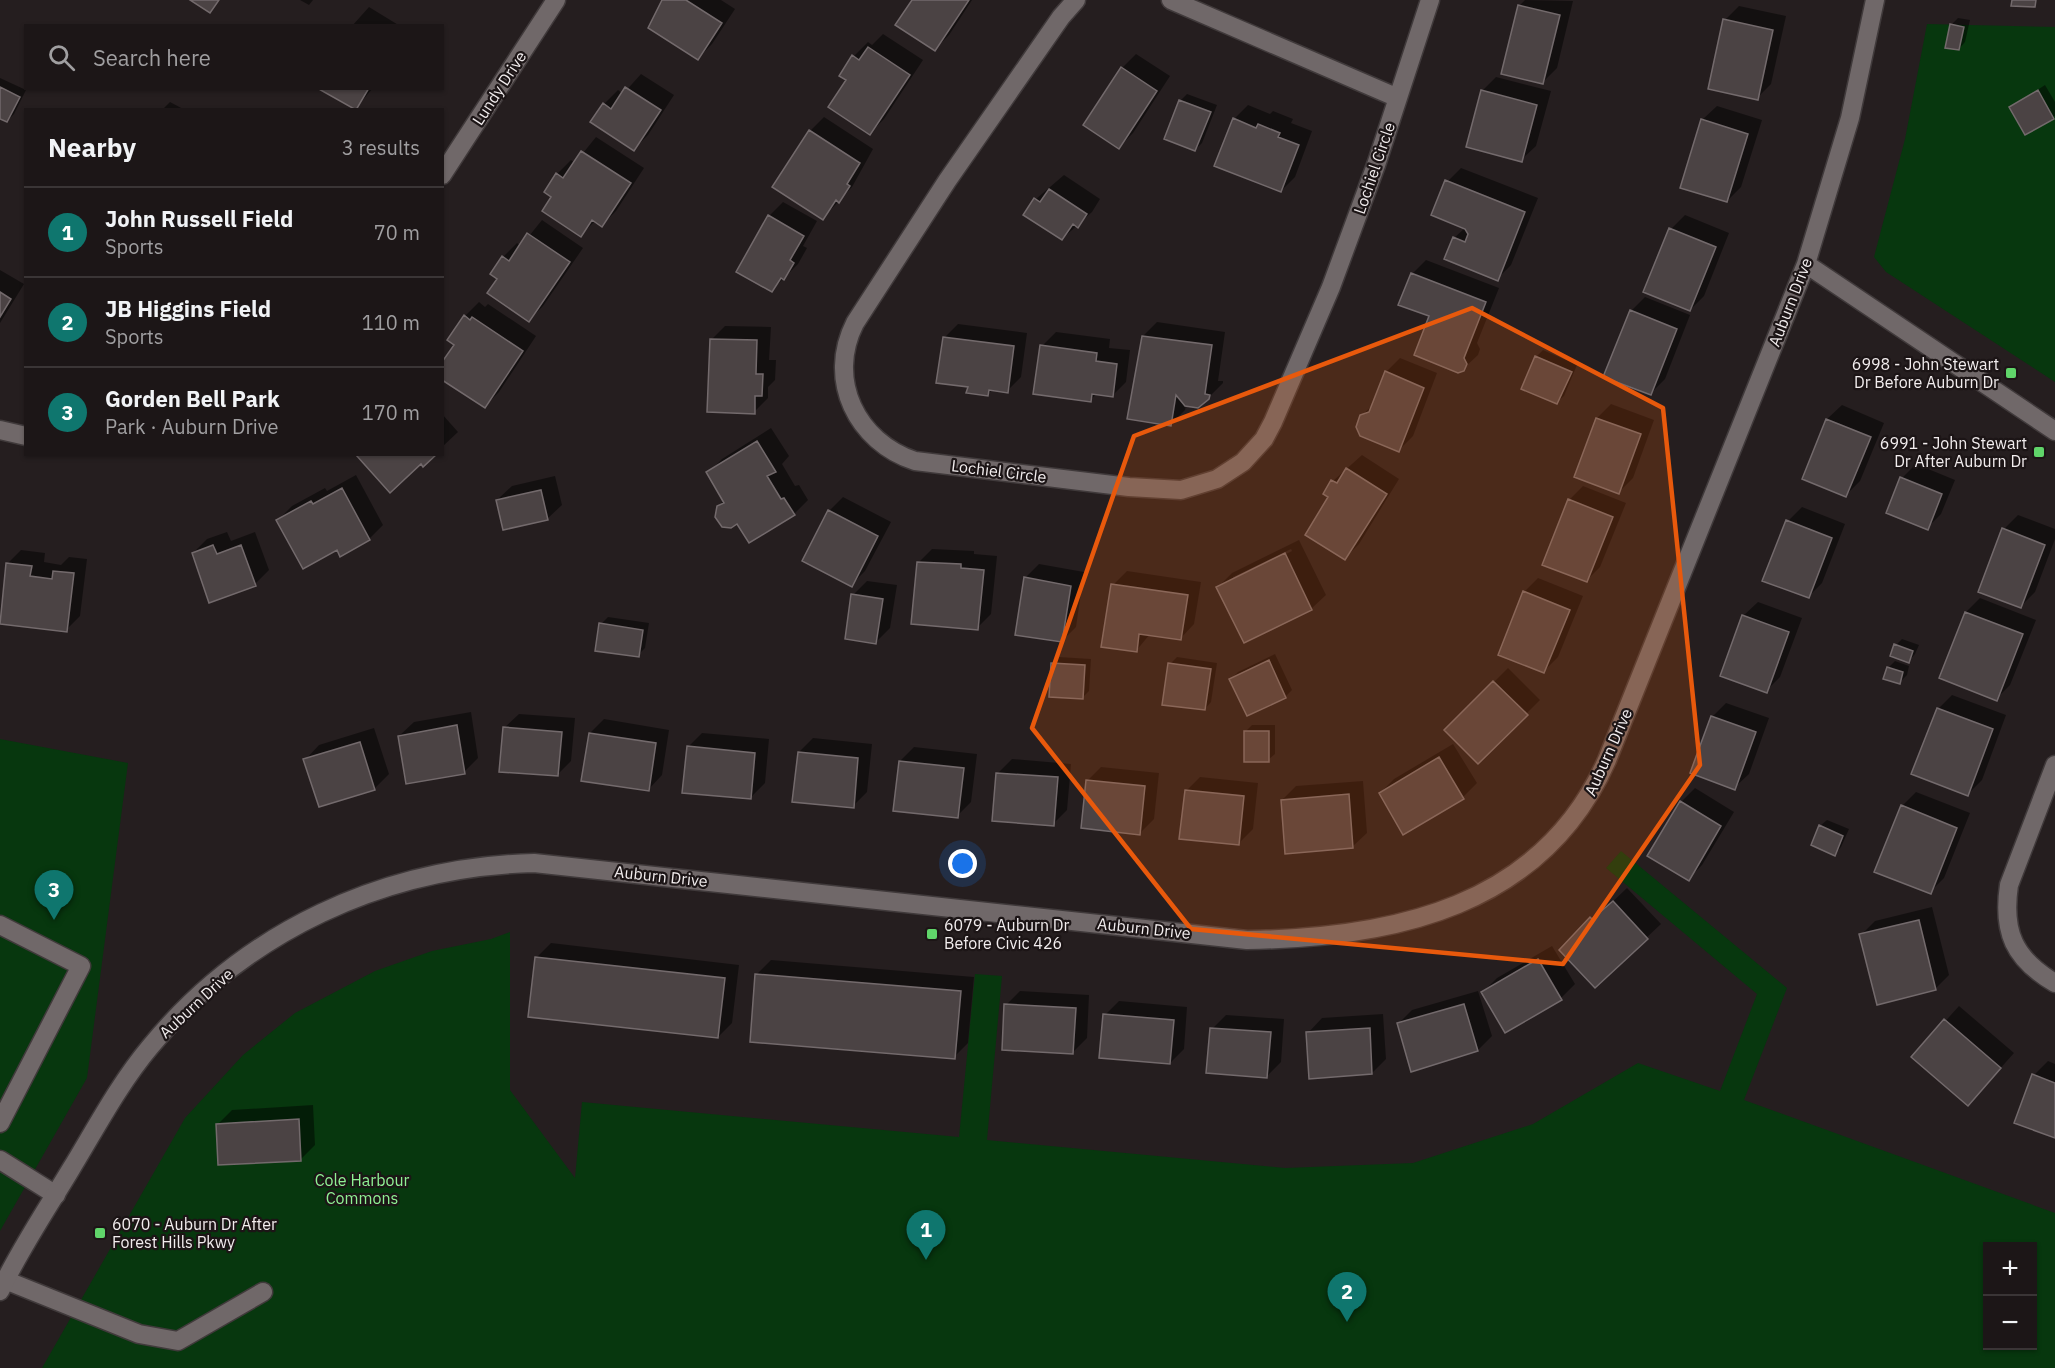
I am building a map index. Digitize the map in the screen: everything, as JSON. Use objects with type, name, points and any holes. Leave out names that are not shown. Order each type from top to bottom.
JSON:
[{"type":"street","name":"Lundy Drive","points":[[444,172],[556,0]]},
{"type":"street","name":"Lochiel Circle","points":[[1076,0],[1061,17],[947,181],[851,332],[843,366],[845,386],[851,405],[866,430],[902,457],[915,461],[1117,485],[1181,490],[1199,486],[1230,472],[1256,449],[1273,422],[1331,287],[1430,0]]},
{"type":"street","points":[[1171,0],[1398,98]]},
{"type":"street","name":"Auburn Drive","points":[[3,1285],[112,1101],[149,1049],[200,994],[251,951],[305,920],[339,904],[408,880],[442,871],[482,865],[534,863],[1247,940],[1358,933],[1432,914],[1491,888],[1540,855],[1569,824],[1598,780],[1806,264],[1850,118],[1875,0]]},
{"type":"street","points":[[1806,264],[2055,431]]},
{"type":"street","points":[[0,430],[24,436]]},
{"type":"street","points":[[2055,765],[2009,885],[2006,910],[2008,929],[2021,956],[2055,983]]},
{"type":"street","points":[[0,925],[81,966],[0,1122]]},
{"type":"street","points":[[0,1160],[56,1195]]},
{"type":"street","points":[[3,1285],[139,1334],[178,1341],[263,1292]]},
{"type":"highlighted area","points":[[1472,308],[1663,408],[1700,765],[1563,964],[1191,929],[1032,728],[1134,436]]},
{"type":"green space","points":[[1927,24],[2055,27],[2055,382],[1886,272],[1874,257],[1905,139]]},
{"type":"green space","points":[[0,739],[128,763],[87,1078],[0,1231]]},
{"type":"green space","name":"Cole Harbour Commons","points":[[1621,851],[1787,988],[1744,1100],[2055,1213],[2055,1368],[42,1368],[185,1118],[243,1055],[295,1013],[375,971],[432,951],[491,939],[510,932],[510,1090],[575,1178],[582,1102],[959,1137],[975,974],[1002,976],[987,1140],[1285,1168],[1413,1163],[1533,1124],[1638,1063],[1720,1091],[1757,994],[1606,868]]},
{"type":"building","points":[[190,0],[219,0],[210,13]]},
{"type":"building","points":[[662,0],[686,0],[722,23],[698,60],[648,28]]},
{"type":"building","points":[[912,0],[969,0],[935,51],[895,25]]},
{"type":"building","points":[[2012,0],[2036,0],[2035,7],[2011,6]]},
{"type":"building","points":[[1518,5],[1560,15],[1543,84],[1501,74]]},
{"type":"building","points":[[1723,19],[1773,30],[1758,100],[1708,89]]},
{"type":"building","points":[[1950,24],[1964,27],[1959,50],[1945,48]]},
{"type":"building","points":[[868,47],[910,75],[870,135],[828,107],[846,80],[839,76],[852,55],[859,60]]},
{"type":"building","points":[[1121,67],[1157,91],[1119,149],[1083,125]]},
{"type":"building","points":[[0,87],[20,97],[7,122],[0,119]]},
{"type":"building","points":[[625,87],[661,110],[634,151],[590,122],[603,103],[611,109]]},
{"type":"building","points":[[321,90],[368,90],[357,108],[352,108]]},
{"type":"building","points":[[1481,90],[1537,105],[1522,162],[1466,147]]},
{"type":"building","points":[[2038,90],[2054,119],[2025,135],[2009,107]]},
{"type":"building","points":[[1179,100],[1211,112],[1195,151],[1164,139]]},
{"type":"building","points":[[1233,118],[1256,128],[1258,124],[1280,133],[1278,137],[1299,145],[1281,192],[1214,166]]},
{"type":"building","points":[[1701,119],[1748,134],[1727,202],[1680,188]]},
{"type":"building","points":[[809,130],[860,163],[847,184],[850,186],[839,203],[836,200],[823,220],[772,187]]},
{"type":"building","points":[[581,151],[631,183],[602,227],[592,220],[581,237],[542,211],[551,197],[544,192],[556,173],[563,178]]},
{"type":"building","points":[[1445,180],[1525,212],[1498,281],[1444,259],[1453,237],[1465,242],[1468,234],[1465,229],[1431,215]]},
{"type":"building","points":[[1049,189],[1087,214],[1078,228],[1073,224],[1062,240],[1023,215],[1034,198],[1040,202]]},
{"type":"building","points":[[768,215],[804,236],[790,260],[794,263],[784,280],[781,278],[772,292],[736,272]]},
{"type":"building","points":[[1669,228],[1716,247],[1690,311],[1643,292]]},
{"type":"building","points":[[527,233],[570,262],[529,322],[487,293],[497,279],[490,274],[502,256],[509,261]]},
{"type":"building","points":[[1411,273],[1486,302],[1464,358],[1467,364],[1464,371],[1458,373],[1414,355],[1429,316],[1398,305]]},
{"type":"building","points":[[0,292],[11,299],[0,317]]},
{"type":"building","points":[[1630,310],[1677,329],[1651,395],[1603,377]]},
{"type":"building","points":[[464,315],[470,320],[472,317],[523,351],[485,408],[444,381],[444,359],[454,345],[447,340]]},
{"type":"building","points":[[1142,336],[1212,345],[1205,394],[1210,395],[1209,399],[1198,408],[1185,406],[1176,395],[1171,426],[1127,419]]},
{"type":"building","points":[[943,337],[1014,346],[1008,393],[989,390],[988,396],[966,393],[968,387],[936,383]]},
{"type":"building","points":[[710,339],[757,340],[756,374],[763,374],[762,396],[755,396],[755,414],[707,412]]},
{"type":"building","points":[[1040,345],[1097,353],[1096,361],[1117,364],[1113,397],[1092,394],[1091,402],[1033,394]]},
{"type":"building","points":[[1535,356],[1572,372],[1557,404],[1521,389]]},
{"type":"building","points":[[1385,371],[1424,388],[1399,452],[1360,436],[1356,427],[1360,415],[1369,412]]},
{"type":"building","points":[[1596,418],[1641,434],[1619,494],[1574,477]]},
{"type":"building","points":[[1826,419],[1871,437],[1846,497],[1802,479]]},
{"type":"building","points":[[757,441],[776,472],[767,476],[781,499],[784,498],[795,515],[749,543],[737,524],[731,528],[722,527],[715,517],[717,506],[724,503],[706,472]]},
{"type":"building","points":[[357,456],[435,456],[423,467],[421,464],[390,493]]},
{"type":"building","points":[[1346,468],[1387,494],[1345,560],[1305,535],[1328,497],[1323,494],[1331,480],[1337,483]]},
{"type":"building","points":[[1900,477],[1942,494],[1928,530],[1886,513]]},
{"type":"building","points":[[342,488],[370,540],[340,557],[337,550],[303,569],[276,520],[311,501],[313,504]]},
{"type":"building","points":[[541,490],[548,520],[503,530],[496,500]]},
{"type":"building","points":[[1568,499],[1613,517],[1587,582],[1542,565]]},
{"type":"building","points":[[828,510],[878,536],[852,587],[802,561]]},
{"type":"building","points":[[1786,520],[1832,538],[1809,598],[1762,581]]},
{"type":"building","points":[[2002,528],[2045,545],[2021,608],[1978,592]]},
{"type":"building","points":[[213,545],[217,554],[241,545],[256,586],[209,603],[192,553]]},
{"type":"building","points":[[1285,553],[1312,610],[1244,643],[1216,587]]},
{"type":"building","points":[[917,562],[961,564],[961,568],[984,570],[978,630],[911,624]]},
{"type":"building","points":[[6,563],[32,566],[30,576],[52,579],[53,571],[74,573],[67,632],[0,624]]},
{"type":"building","points":[[1024,577],[1071,586],[1062,642],[1015,635]]},
{"type":"building","points":[[1111,584],[1188,595],[1181,640],[1139,634],[1137,652],[1101,647]]},
{"type":"building","points":[[1523,591],[1570,610],[1544,673],[1498,655]]},
{"type":"building","points":[[851,594],[883,599],[876,644],[845,639]]},
{"type":"building","points":[[1965,612],[2023,634],[1997,701],[1939,678]]},
{"type":"building","points":[[1742,615],[1789,632],[1767,693],[1720,676]]},
{"type":"building","points":[[599,623],[643,630],[639,657],[595,651]]},
{"type":"building","points":[[1894,644],[1913,651],[1909,663],[1890,656]]},
{"type":"building","points":[[1269,660],[1286,698],[1247,716],[1229,679]]},
{"type":"building","points":[[1051,663],[1085,665],[1083,699],[1049,697]]},
{"type":"building","points":[[1168,663],[1211,669],[1205,710],[1162,705]]},
{"type":"building","points":[[1887,667],[1903,672],[1900,684],[1883,679]]},
{"type":"building","points":[[1493,681],[1528,715],[1478,764],[1444,730]]},
{"type":"building","points":[[1937,708],[1993,729],[1968,796],[1911,774]]},
{"type":"building","points":[[1711,716],[1756,732],[1735,790],[1690,773]]},
{"type":"building","points":[[457,725],[465,774],[406,784],[398,736]]},
{"type":"building","points":[[503,727],[562,732],[558,776],[499,772]]},
{"type":"building","points":[[1244,731],[1269,731],[1269,762],[1244,762]]},
{"type":"building","points":[[589,733],[656,743],[649,791],[581,781]]},
{"type":"building","points":[[360,742],[375,790],[319,807],[303,759]]},
{"type":"building","points":[[687,746],[755,753],[751,799],[682,793]]},
{"type":"building","points":[[798,752],[858,758],[854,808],[792,802]]},
{"type":"building","points":[[1439,757],[1464,799],[1403,835],[1379,793]]},
{"type":"building","points":[[899,761],[964,768],[958,818],[893,811]]},
{"type":"building","points":[[996,773],[1058,777],[1054,826],[992,821]]},
{"type":"building","points":[[1086,780],[1145,786],[1140,835],[1081,828]]},
{"type":"building","points":[[1185,790],[1244,796],[1239,845],[1179,839]]},
{"type":"building","points":[[1349,794],[1353,848],[1285,854],[1281,800]]},
{"type":"building","points":[[1680,801],[1721,826],[1689,881],[1647,856]]},
{"type":"building","points":[[1901,805],[1957,828],[1931,894],[1874,872]]},
{"type":"building","points":[[1819,825],[1843,836],[1835,856],[1811,845]]},
{"type":"building","points":[[1613,901],[1648,939],[1595,988],[1559,950],[1590,917],[1592,919]]},
{"type":"building","points":[[1919,920],[1936,990],[1877,1005],[1859,934]]},
{"type":"building","points":[[535,957],[725,978],[718,1038],[528,1017]]},
{"type":"building","points":[[1538,959],[1562,1000],[1505,1033],[1481,992]]},
{"type":"building","points":[[755,974],[961,991],[955,1059],[750,1042]]},
{"type":"building","points":[[1004,1004],[1076,1008],[1073,1054],[1002,1050]]},
{"type":"building","points":[[1464,1004],[1478,1051],[1411,1072],[1397,1023]]},
{"type":"building","points":[[1103,1014],[1174,1020],[1170,1064],[1099,1058]]},
{"type":"building","points":[[1944,1019],[2001,1068],[1968,1106],[1911,1057]]},
{"type":"building","points":[[1210,1028],[1271,1032],[1267,1078],[1206,1073]]},
{"type":"building","points":[[1370,1028],[1372,1074],[1309,1079],[1306,1032]]},
{"type":"building","points":[[2032,1074],[2055,1083],[2055,1138],[2014,1123]]},
{"type":"building","points":[[299,1119],[301,1161],[218,1165],[216,1124]]},
{"type":"place","name":"6998 - John Stewart Dr Before Auburn Dr","points":[[2011,373]]},
{"type":"place","name":"6991 - John Stewart Dr After Auburn Dr","points":[[2039,452]]},
{"type":"place","name":"Gorden Bell Park","points":[[54,920]]},
{"type":"place","name":"6079 - Auburn Dr Before Civic 426","points":[[932,934]]},
{"type":"place","name":"6070 - Auburn Dr After Forest Hills Pkwy","points":[[100,1233]]},
{"type":"place","name":"John Russell Field","points":[[926,1260]]},
{"type":"place","name":"JB Higgins Field","points":[[1347,1322]]}]
